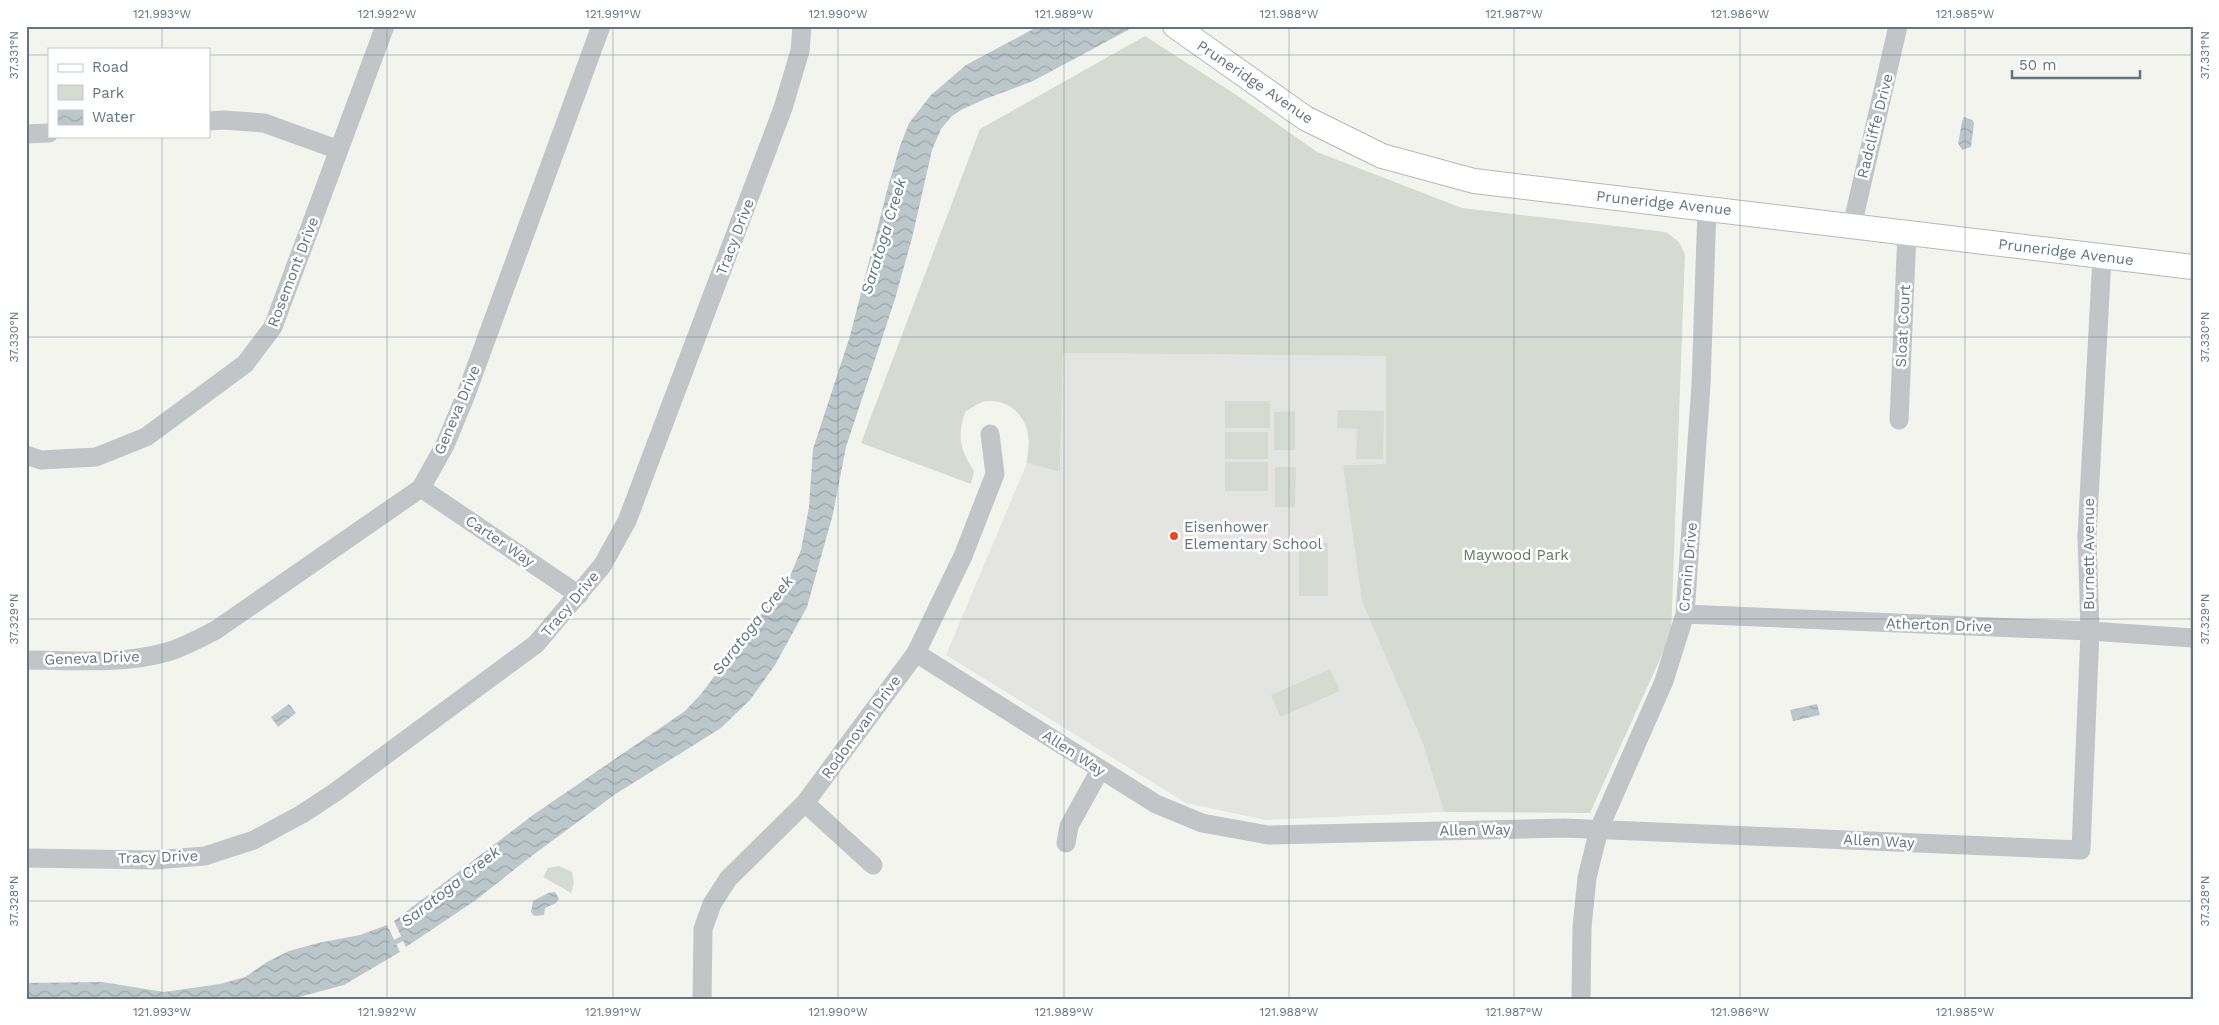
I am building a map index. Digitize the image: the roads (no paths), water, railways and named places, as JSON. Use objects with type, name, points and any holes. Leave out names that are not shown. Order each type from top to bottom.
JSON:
[{"type":"main road","name":"Pruneridge Avenue","points":[[1175,26],[1305,118],[1382,156],[1474,181],[2193,267]]},
{"type":"street","name":"Rosemont Drive","points":[[26,455],[41,460],[96,457],[146,437],[245,364],[273,327],[385,26]]},
{"type":"street","name":"Geneva Drive","points":[[26,660],[113,660],[141,658],[168,652],[193,642],[216,630],[421,488],[445,445],[461,405],[601,26]]},
{"type":"street","name":"Tracy Drive","points":[[26,858],[163,859],[205,856],[254,840],[302,814],[334,793],[536,644],[580,595],[602,566],[627,521],[784,108],[800,51],[802,26]]},
{"type":"street","name":"Radcliffe Drive","points":[[1852,226],[1898,26]]},
{"type":"street","points":[[210,121],[264,123],[339,150]]},
{"type":"street","points":[[26,134],[48,133]]},
{"type":"street","name":"Cronin Drive","points":[[1581,999],[1582,928],[1586,888],[1599,829],[1664,681],[1685,614],[1701,385],[1707,208]]},
{"type":"street","name":"Sloat Court","points":[[1899,420],[1908,233]]},
{"type":"street","name":"Burnett Avenue","points":[[2082,850],[2090,631],[2087,536],[2102,257]]},
{"type":"street","name":"Rodonovan Drive","points":[[702,999],[703,929],[712,904],[728,879],[805,803],[916,653],[963,556],[995,474],[990,434]]},
{"type":"street","name":"Carter Way","points":[[421,488],[580,595]]},
{"type":"street","name":"Atherton Drive","points":[[1685,614],[2090,631],[2193,638]]},
{"type":"street","name":"Allen Way","points":[[916,653],[1156,804],[1202,823],[1268,835],[1599,829],[2082,850]]},
{"type":"street","points":[[1066,843],[1069,826],[1100,770]]},
{"type":"street","points":[[805,803],[873,864]]},
{"type":"water","points":[[1039,26],[1126,26],[1130,29],[1033,81],[961,110],[951,117],[941,129],[932,150],[912,238],[895,299],[846,447],[833,514],[807,607],[775,665],[750,700],[721,728],[614,795],[476,900],[406,947],[394,921],[533,815],[685,711],[701,694],[790,576],[801,550],[809,507],[813,449],[850,336],[888,187],[909,123],[931,95],[966,65]]},
{"type":"water","points":[[1964,117],[1972,120],[1974,123],[1971,147],[1962,150],[1958,143]]},
{"type":"water","points":[[289,704],[296,713],[278,727],[271,717]]},
{"type":"water","points":[[1817,704],[1820,715],[1793,721],[1790,710]]},
{"type":"water","points":[[555,892],[559,899],[556,903],[545,908],[544,915],[534,916],[531,912],[533,901],[548,893]]},
{"type":"water","points":[[387,925],[400,952],[344,985],[292,999],[26,999],[26,983],[102,982],[164,992],[220,984],[245,977],[267,962],[289,951],[360,935]]},
{"type":"waterway","name":"Saratoga Creek","points":[[390,945],[407,936]]},
{"type":"place","name":"Eisenhower Elementary School","points":[[1174,536]]},
{"type":"park label","name":"Maywood Park","points":[[1516,555]]}]
